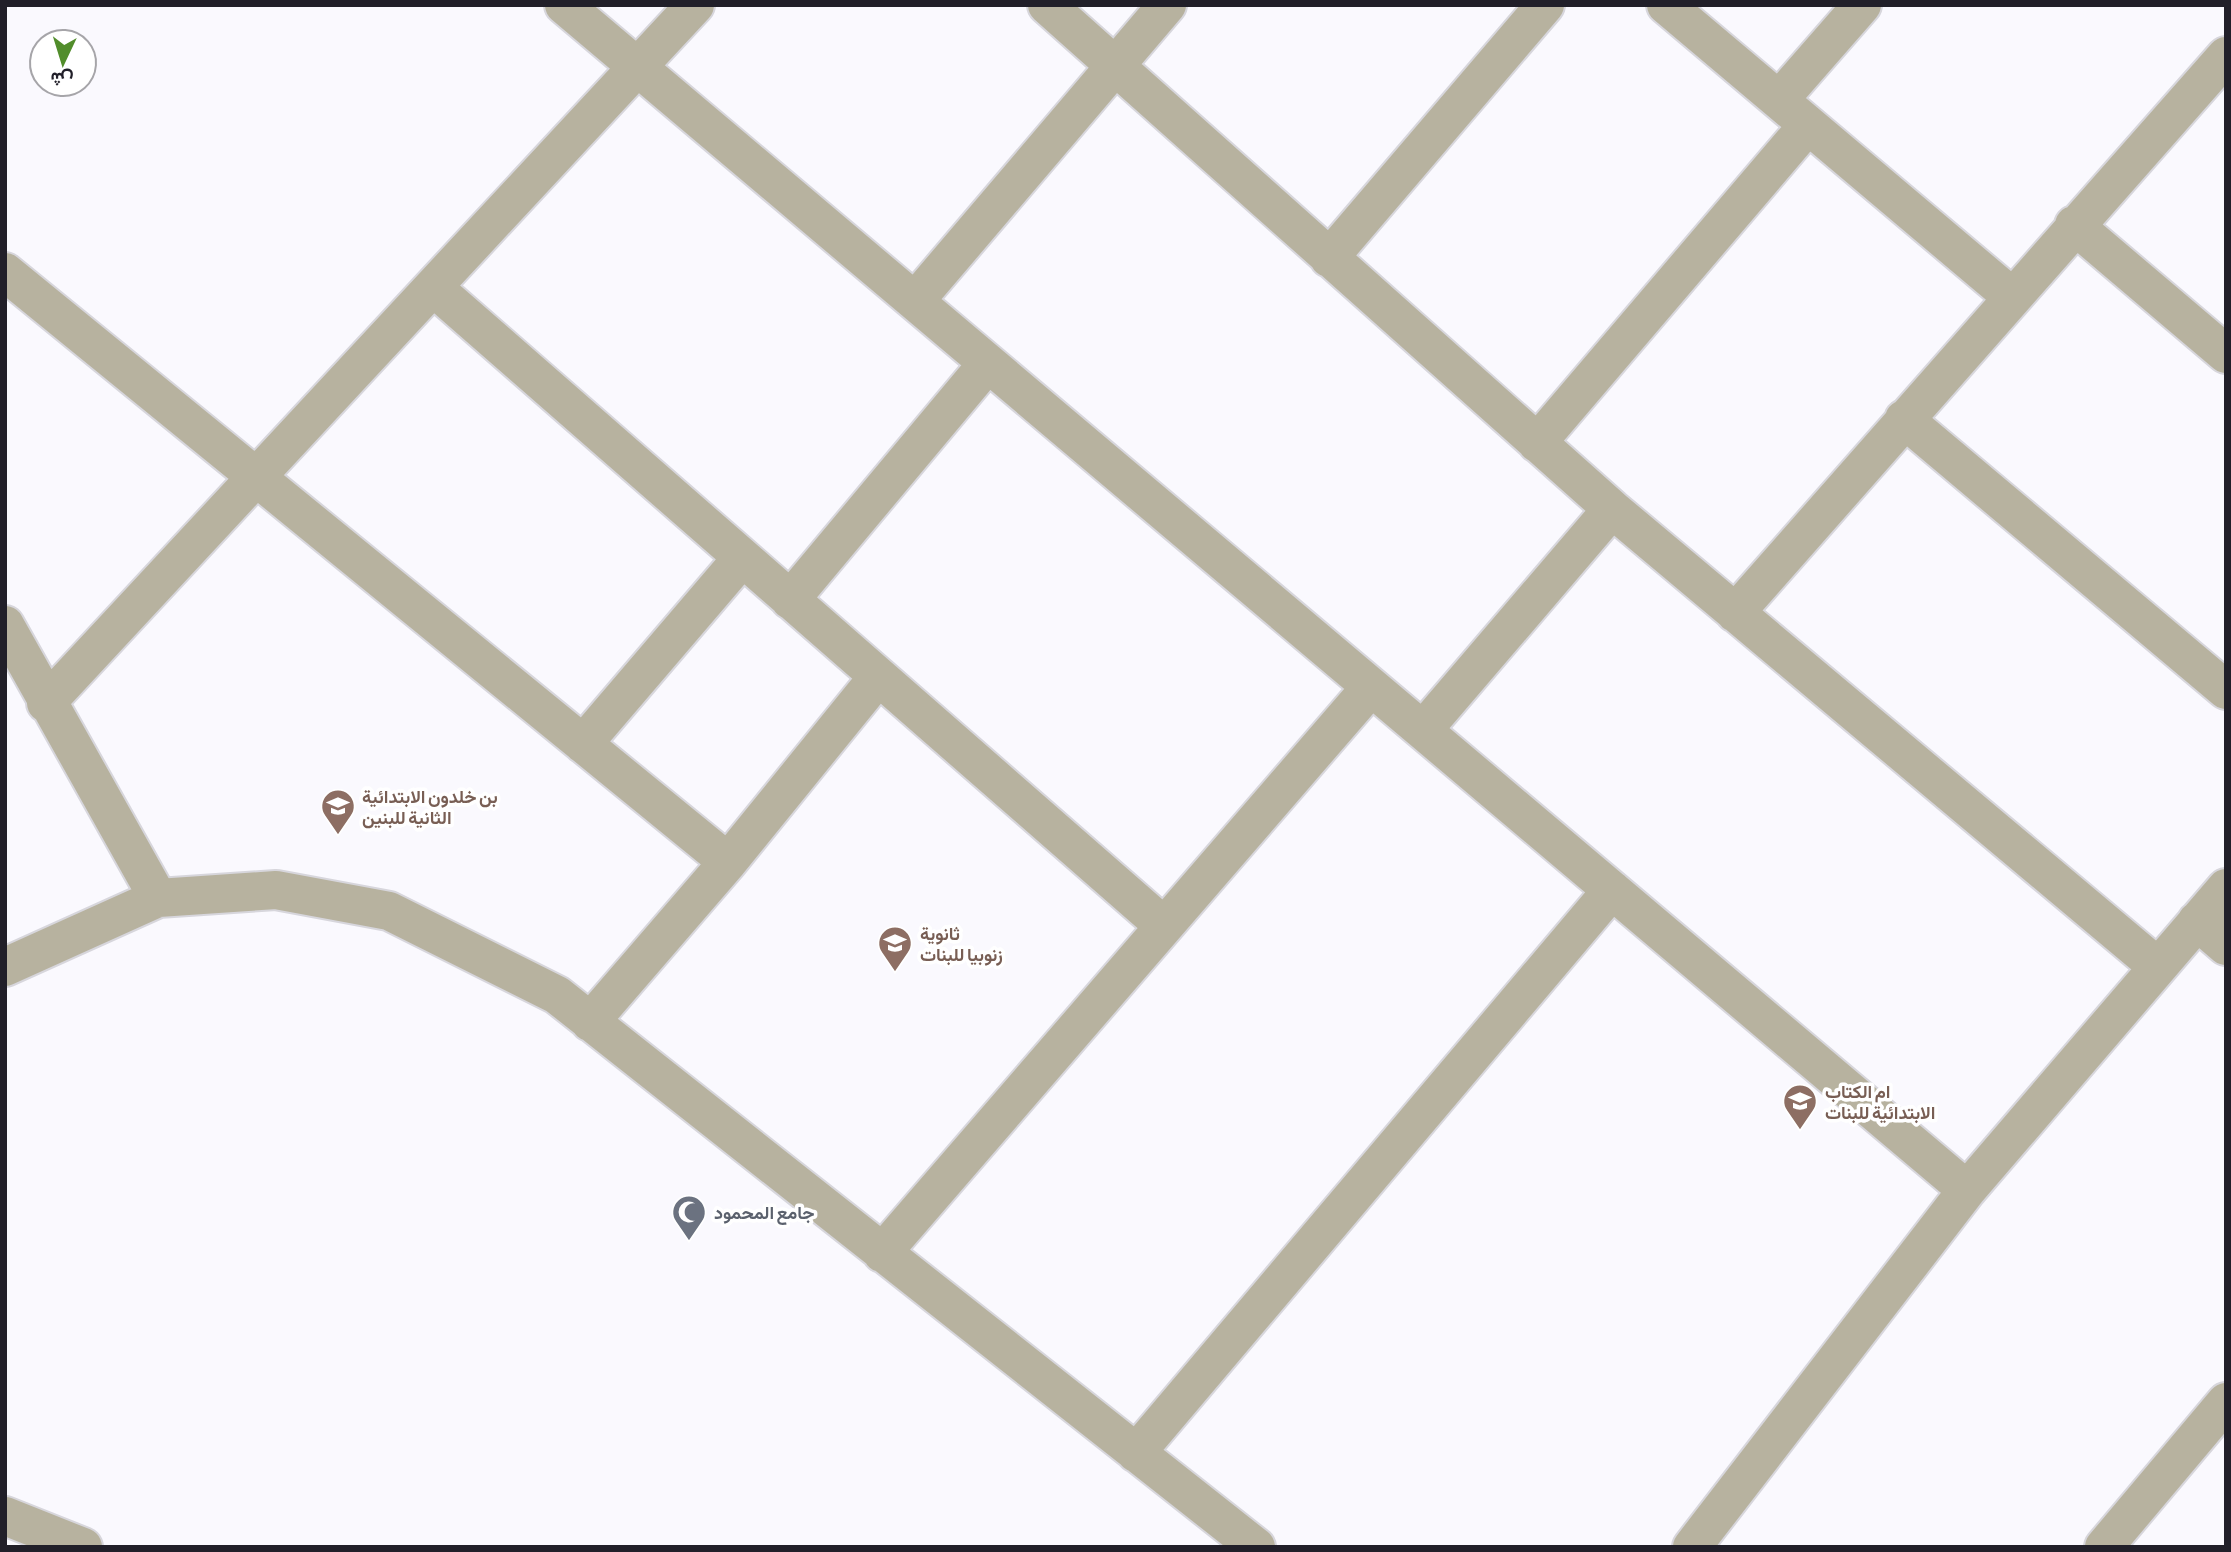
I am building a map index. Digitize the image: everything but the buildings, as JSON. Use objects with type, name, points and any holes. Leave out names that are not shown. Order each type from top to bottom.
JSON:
[{"type":"street","points":[[564,5],[1966,1190]]},
{"type":"street","points":[[46,703],[695,5]]},
{"type":"street","points":[[1046,5],[1612,509],[2158,967]]},
{"type":"street","points":[[915,301],[1167,5]]},
{"type":"street","points":[[1329,258],[1545,5]]},
{"type":"street","points":[[1666,5],[2011,296]]},
{"type":"street","points":[[1779,100],[1862,5]]},
{"type":"street","points":[[1735,613],[2011,296],[2226,56]]},
{"type":"street","points":[[1537,443],[1808,125]]},
{"type":"street","points":[[2074,225],[2226,354]]},
{"type":"street","points":[[5,272],[728,863]]},
{"type":"street","points":[[433,288],[1164,926]]},
{"type":"street","points":[[790,600],[988,363]]},
{"type":"street","points":[[1904,419],[2226,690]]},
{"type":"street","points":[[1423,730],[1612,509]]},
{"type":"street","points":[[583,744],[742,558]]},
{"type":"street","points":[[5,625],[46,703],[158,898]]},
{"type":"street","points":[[590,1022],[728,863],[878,677]]},
{"type":"street","points":[[882,1253],[1371,687]]},
{"type":"street","points":[[1692,1547],[1966,1190],[2226,888]]},
{"type":"street","points":[[5,967],[158,898],[276,890],[389,911],[557,995],[1255,1547]]},
{"type":"street","points":[[1136,1453],[1612,890]]},
{"type":"street","points":[[2197,921],[2226,946]]},
{"type":"street","points":[[2104,1547],[2226,1402]]},
{"type":"street","points":[[5,1516],[83,1547]]},
{"type":"place","name":"بن خلدون الابتدائية الثانية للبنين","points":[[338,836]]},
{"type":"place","name":"ثانوية زنوبيا للبنات","points":[[895,973]]},
{"type":"place","name":"ام الكتاب الابتدائية للبنات","points":[[1800,1131]]},
{"type":"place","name":"جامع المحمود","points":[[689,1242]]}]
